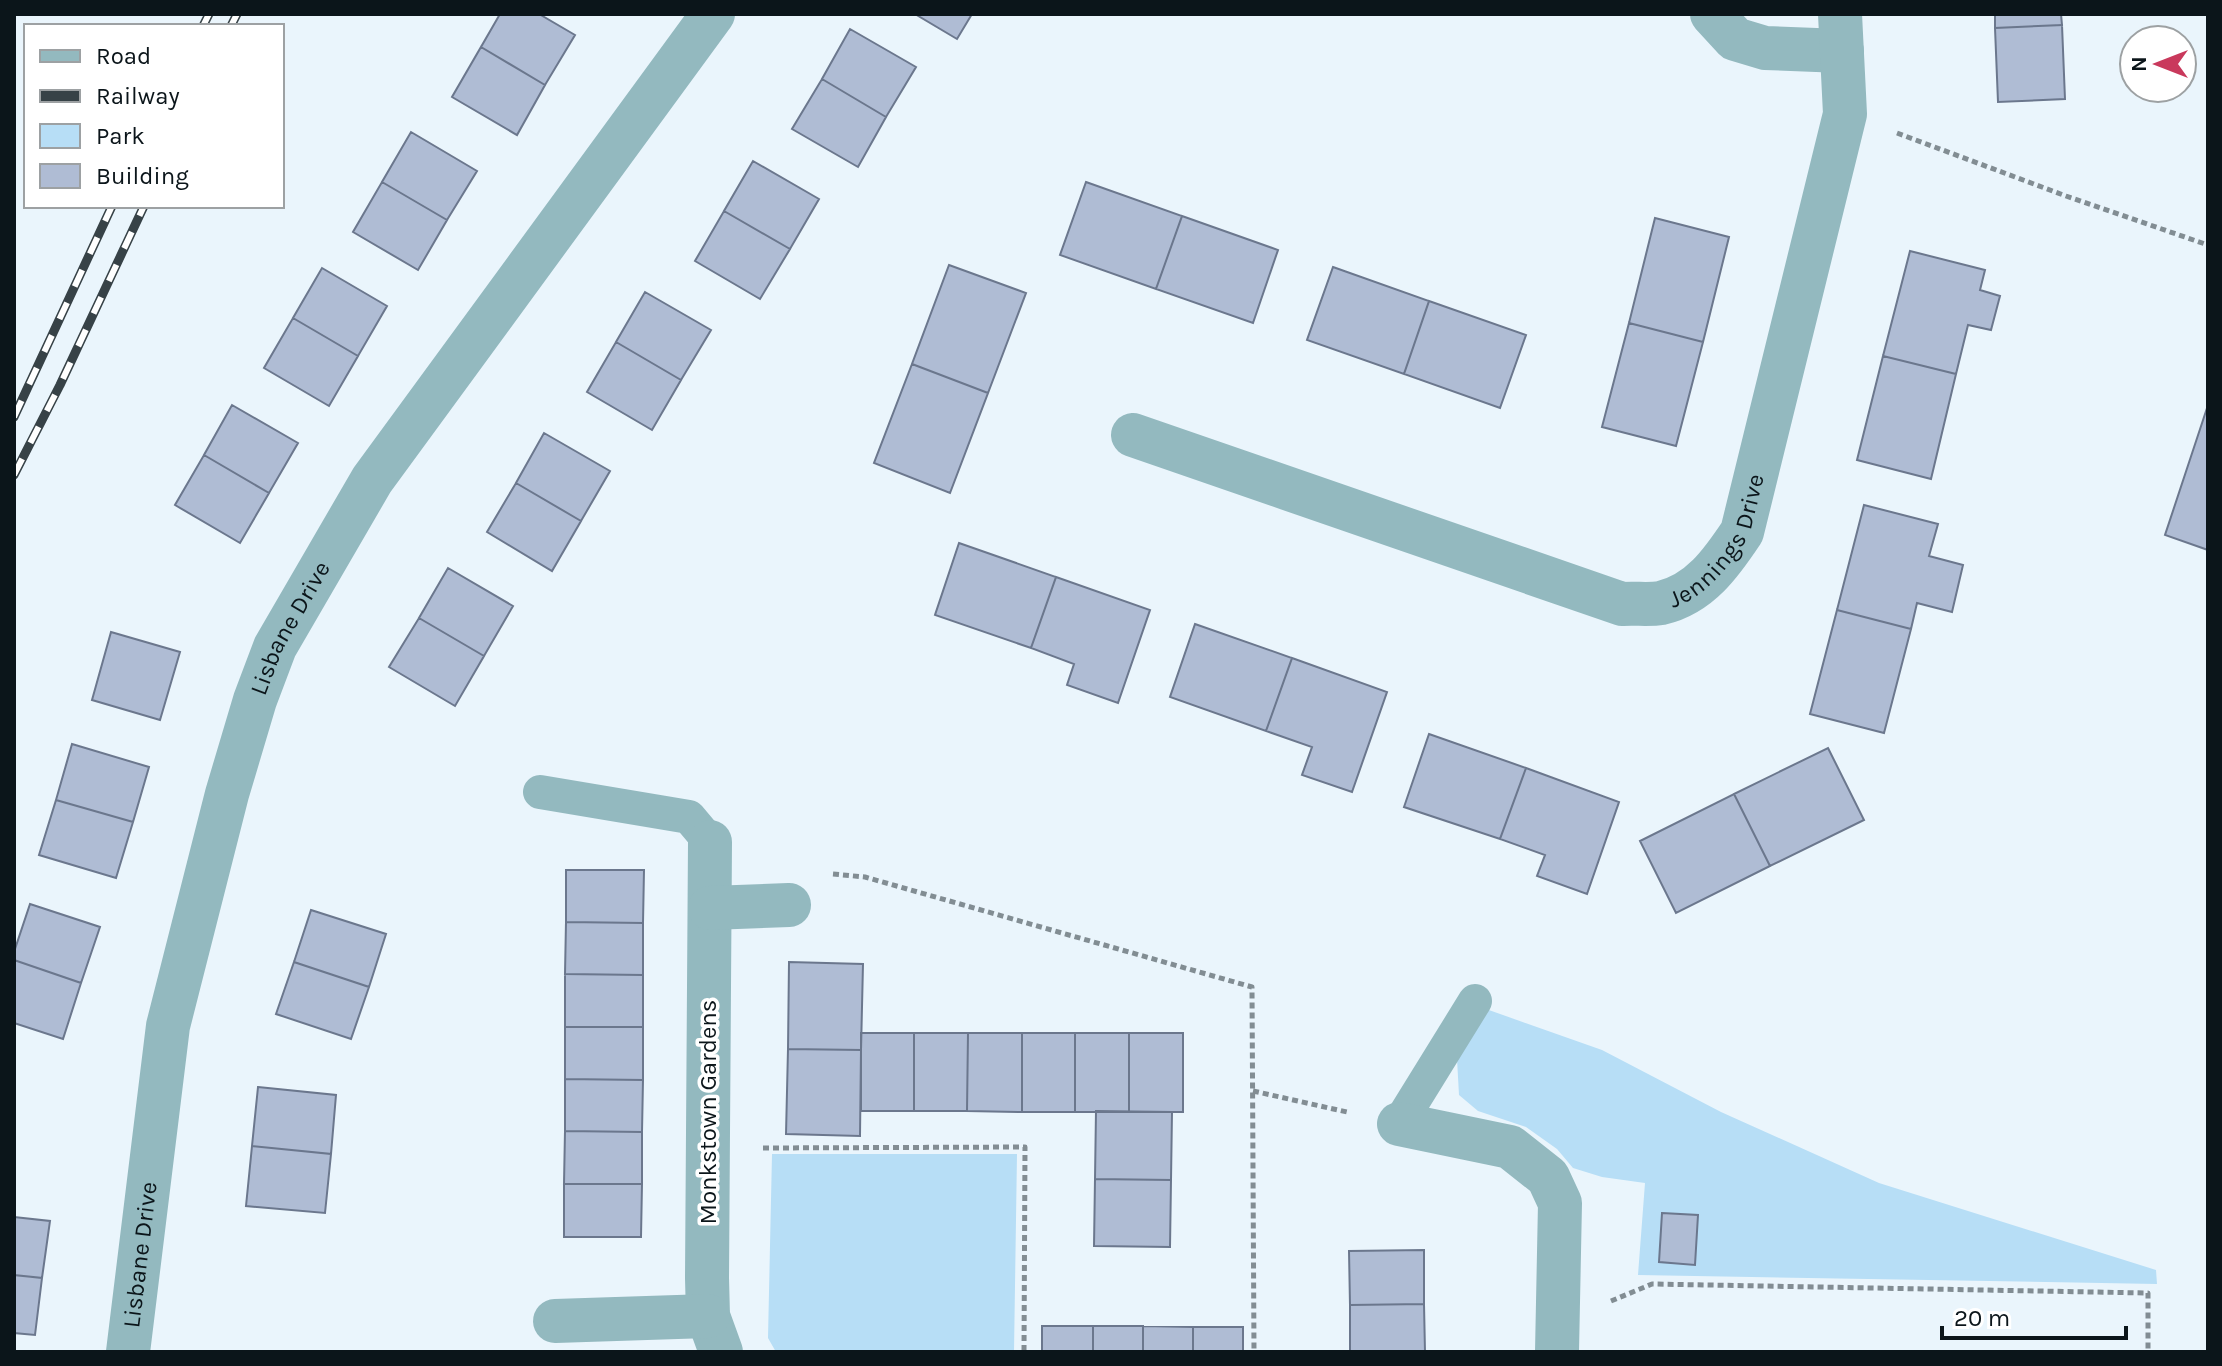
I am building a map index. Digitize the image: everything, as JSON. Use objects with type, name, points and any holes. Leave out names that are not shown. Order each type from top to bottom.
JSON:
[{"type":"street","name":"Lisbane Drive","points":[[128,1352],[168,1026],[227,794],[255,700],[275,647],[372,480],[713,14]]},
{"type":"street","points":[[1712,14],[1735,39],[1765,48],[1841,32]]},
{"type":"street","name":"Jennings Drive","points":[[1133,435],[1622,604],[1662,603],[1692,590],[1720,566],[1742,532],[1845,114],[1841,32]]},
{"type":"street","name":"Monkstown Gardens","points":[[555,1321],[714,1334],[708,1148],[710,842]]},
{"type":"street","points":[[710,908],[789,905]]},
{"type":"street","points":[[1399,1124],[1510,1147],[1548,1177],[1560,1203],[1558,1337]]},
{"type":"lane","points":[[540,792],[689,817],[710,842]]},
{"type":"lane","points":[[1399,1124],[1475,1001]]},
{"type":"path","points":[[1845,114],[2208,245]]},
{"type":"path","points":[[789,905],[818,873],[865,877],[1252,987],[1254,1352]]},
{"type":"path","points":[[1253,1091],[1399,1124]]},
{"type":"path","points":[[708,1148],[1025,1147],[1024,1352]]},
{"type":"path","points":[[1558,1337],[1652,1284],[2148,1293],[2148,1352]]},
{"type":"green space","points":[[1486,1009],[1602,1050],[1721,1112],[1879,1183],[2156,1270],[2157,1284],[1638,1275],[1645,1183],[1602,1177],[1573,1168],[1557,1149],[1526,1127],[1478,1111],[1459,1095],[1457,1059]]},
{"type":"green space","points":[[772,1154],[1017,1154],[1014,1352],[776,1352],[768,1338]]},
{"type":"building","points":[[500,14],[539,14],[575,35],[545,85],[481,47]]},
{"type":"building","points":[[915,14],[972,14],[957,39]]},
{"type":"building","points":[[1995,14],[2061,14],[2062,25],[1995,28]]},
{"type":"building","points":[[2062,25],[2065,99],[1998,102],[1995,28]]},
{"type":"building","points":[[850,29],[916,67],[886,117],[822,79]]},
{"type":"building","points":[[481,47],[545,85],[517,135],[452,97]]},
{"type":"building","points":[[822,79],[886,117],[858,167],[792,129]]},
{"type":"building","points":[[411,132],[477,171],[447,220],[382,182]]},
{"type":"building","points":[[753,161],[819,199],[790,249],[724,211]]},
{"type":"building","points":[[382,182],[447,220],[418,270],[353,232]]},
{"type":"building","points":[[1086,182],[1182,216],[1156,289],[1060,255]]},
{"type":"building","points":[[724,211],[790,249],[760,299],[695,261]]},
{"type":"building","points":[[1182,216],[1278,250],[1253,323],[1156,289]]},
{"type":"building","points":[[1655,218],[1729,237],[1703,342],[1629,323]]},
{"type":"building","points":[[1910,251],[1985,270],[1980,290],[2000,296],[1991,330],[1968,325],[1956,374],[1883,356]]},
{"type":"building","points":[[949,265],[1026,293],[988,393],[912,364]]},
{"type":"building","points":[[1333,267],[1429,301],[1404,374],[1307,340]]},
{"type":"building","points":[[322,268],[387,306],[358,356],[293,318]]},
{"type":"building","points":[[645,292],[711,330],[681,380],[616,342]]},
{"type":"building","points":[[1429,301],[1526,335],[1500,408],[1404,374]]},
{"type":"building","points":[[293,318],[358,356],[329,406],[264,368]]},
{"type":"building","points":[[1629,323],[1703,342],[1676,446],[1602,427]]},
{"type":"building","points":[[616,342],[681,380],[652,430],[587,392]]},
{"type":"building","points":[[1883,356],[1956,374],[1931,479],[1857,460]]},
{"type":"building","points":[[912,364],[988,393],[950,493],[874,463]]},
{"type":"building","points":[[232,405],[298,443],[269,493],[204,455]]},
{"type":"building","points":[[2208,409],[2208,550],[2165,535]]},
{"type":"building","points":[[544,433],[610,471],[581,521],[516,483]]},
{"type":"building","points":[[204,455],[269,493],[240,543],[175,505]]},
{"type":"building","points":[[516,483],[581,521],[552,571],[487,532]]},
{"type":"building","points":[[1864,505],[1938,524],[1929,556],[1963,565],[1952,612],[1917,603],[1911,629],[1837,610]]},
{"type":"building","points":[[959,543],[1056,577],[1031,648],[935,615]]},
{"type":"building","points":[[448,568],[513,606],[484,656],[419,618]]},
{"type":"building","points":[[1056,577],[1150,610],[1118,703],[1067,685],[1074,664],[1031,648]]},
{"type":"building","points":[[1837,610],[1911,629],[1884,733],[1810,714]]},
{"type":"building","points":[[419,618],[484,656],[455,706],[389,667]]},
{"type":"building","points":[[1195,624],[1292,658],[1266,731],[1170,697]]},
{"type":"building","points":[[111,632],[180,652],[160,720],[92,700]]},
{"type":"building","points":[[1292,658],[1387,692],[1352,792],[1302,775],[1312,747],[1266,731]]},
{"type":"building","points":[[1429,734],[1526,768],[1500,839],[1404,807]]},
{"type":"building","points":[[72,744],[149,767],[133,822],[56,800]]},
{"type":"building","points":[[1828,748],[1864,820],[1770,866],[1734,794]]},
{"type":"building","points":[[1526,768],[1619,802],[1587,894],[1537,876],[1545,855],[1500,839]]},
{"type":"building","points":[[1734,794],[1770,866],[1676,913],[1640,841]]},
{"type":"building","points":[[56,800],[133,822],[116,878],[39,855]]},
{"type":"building","points":[[566,870],[644,870],[643,923],[566,922]]},
{"type":"building","points":[[30,904],[100,927],[81,983],[14,960]]},
{"type":"building","points":[[311,910],[386,934],[369,987],[294,962]]},
{"type":"building","points":[[566,922],[643,923],[643,975],[565,974]]},
{"type":"building","points":[[14,960],[81,983],[63,1039],[14,1023]]},
{"type":"building","points":[[294,962],[369,987],[351,1039],[276,1014]]},
{"type":"building","points":[[789,962],[863,964],[861,1050],[788,1049]]},
{"type":"building","points":[[565,974],[643,975],[643,1027],[565,1027]]},
{"type":"building","points":[[565,1027],[643,1027],[643,1080],[565,1079]]},
{"type":"building","points":[[861,1033],[914,1033],[914,1111],[861,1111]]},
{"type":"building","points":[[914,1033],[968,1033],[967,1111],[914,1111]]},
{"type":"building","points":[[968,1033],[1022,1033],[1022,1112],[967,1111]]},
{"type":"building","points":[[1022,1033],[1075,1033],[1075,1112],[1022,1112]]},
{"type":"building","points":[[1075,1033],[1129,1033],[1129,1112],[1075,1112]]},
{"type":"building","points":[[1129,1033],[1183,1033],[1183,1112],[1129,1112]]},
{"type":"building","points":[[788,1049],[861,1050],[860,1136],[786,1134]]},
{"type":"building","points":[[565,1079],[643,1080],[642,1132],[565,1131]]},
{"type":"building","points":[[258,1087],[336,1095],[331,1154],[252,1146]]},
{"type":"building","points":[[1096,1111],[1172,1112],[1171,1180],[1095,1179]]},
{"type":"building","points":[[565,1131],[642,1132],[642,1184],[564,1184]]},
{"type":"building","points":[[252,1146],[331,1154],[325,1213],[246,1206]]},
{"type":"building","points":[[1095,1179],[1171,1180],[1170,1247],[1094,1246]]},
{"type":"building","points":[[564,1184],[642,1184],[641,1237],[564,1237]]},
{"type":"building","points":[[1662,1213],[1698,1215],[1695,1265],[1659,1262]]},
{"type":"building","points":[[14,1217],[50,1221],[42,1278],[14,1275]]},
{"type":"building","points":[[1424,1250],[1424,1304],[1350,1305],[1349,1251]]},
{"type":"building","points":[[14,1275],[42,1278],[35,1335],[14,1333]]},
{"type":"building","points":[[1424,1304],[1425,1352],[1350,1352],[1350,1305]]},
{"type":"building","points":[[1042,1326],[1093,1326],[1093,1352],[1042,1352]]},
{"type":"building","points":[[1093,1326],[1143,1326],[1143,1352],[1093,1352]]},
{"type":"building","points":[[1143,1326],[1193,1327],[1193,1352],[1143,1352]]},
{"type":"building","points":[[1193,1327],[1243,1327],[1243,1352],[1193,1352]]},
{"type":"railway","points":[[204,24],[209,14]]},
{"type":"railway","points":[[232,24],[237,14]]},
{"type":"railway","points":[[14,417],[111,208]]},
{"type":"railway","points":[[14,475],[143,208]]}]
